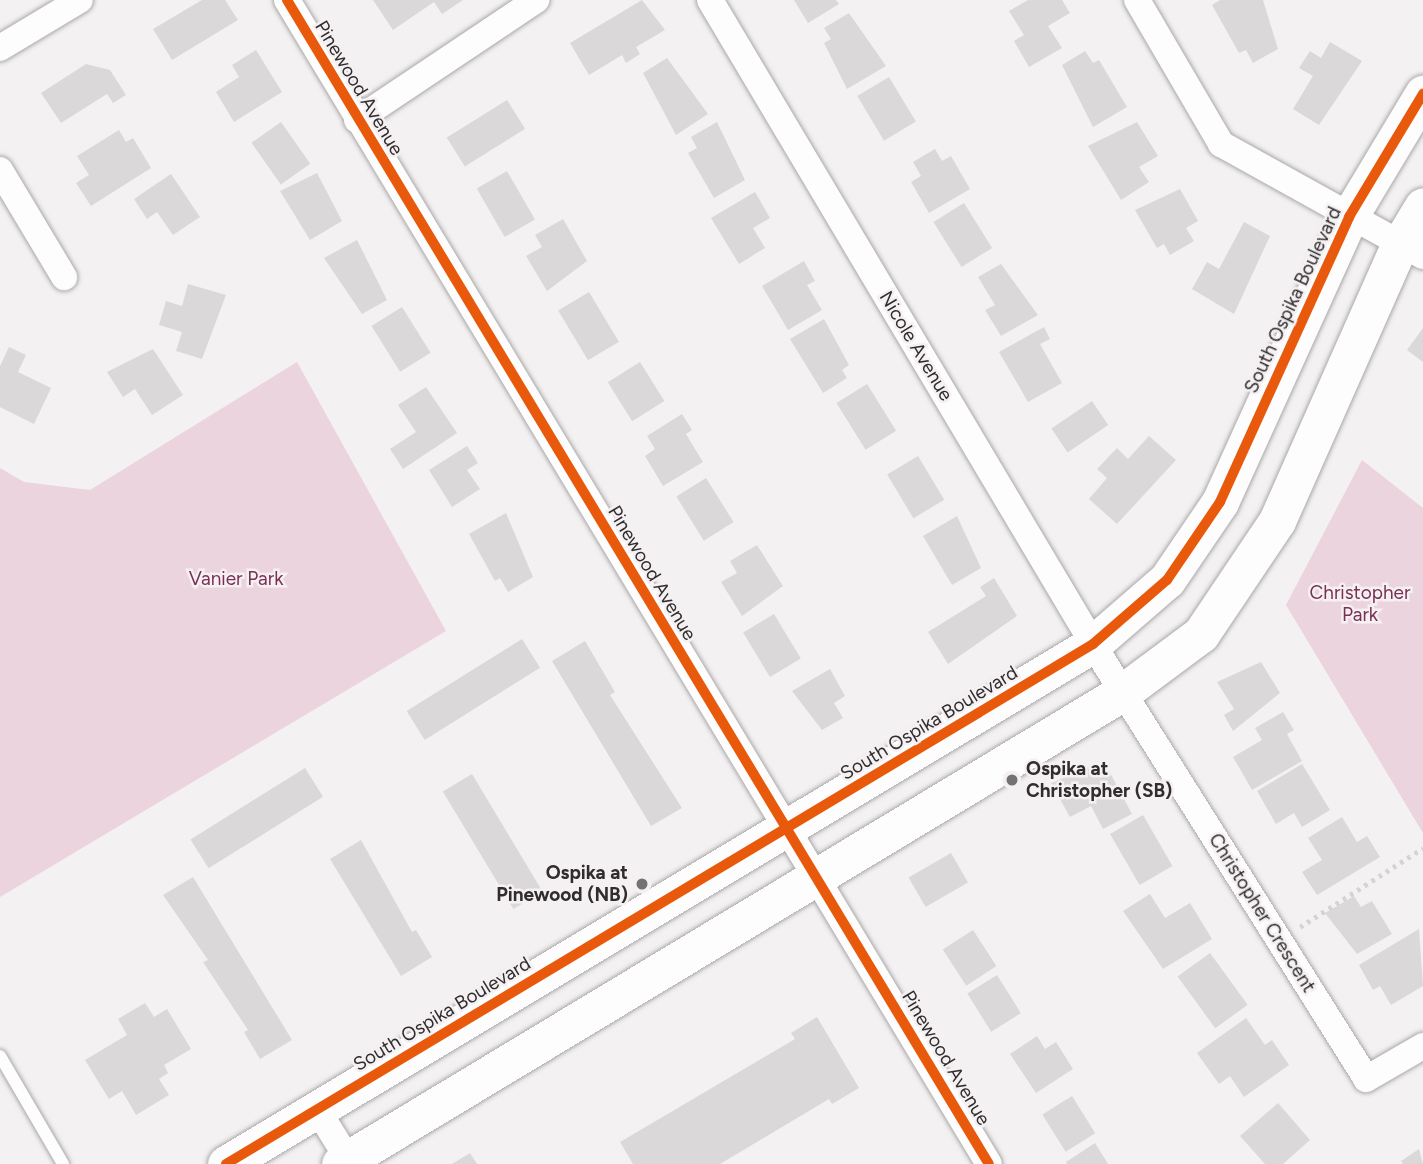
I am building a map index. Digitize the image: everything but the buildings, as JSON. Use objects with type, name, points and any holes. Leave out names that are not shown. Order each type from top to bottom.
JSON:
[{"type":"main road","name":"South Ospika Boulevard","points":[[226,1164],[787,830],[1093,643],[1167,580],[1220,502],[1349,218],[1423,94]]},
{"type":"main road","points":[[346,1162],[1123,692],[1201,634],[1278,521],[1411,250],[1423,206]]},
{"type":"street","points":[[0,48],[80,0]]},
{"type":"street","name":"Pinewood Avenue","points":[[287,0],[989,1164]]},
{"type":"street","points":[[357,120],[536,0]]},
{"type":"street","name":"Nicole Avenue","points":[[710,0],[1123,692]]},
{"type":"street","points":[[1137,0],[1221,144],[1349,218],[1411,250]]},
{"type":"street","points":[[0,170],[64,277]]},
{"type":"street","name":"Christopher Crescent","points":[[1123,692],[1366,1079],[1423,1046]]},
{"type":"street","points":[[317,1109],[346,1162]]},
{"type":"lane","points":[[0,1055],[63,1164]]},
{"type":"path","points":[[1279,940],[1423,848]]},
{"type":"green space","name":"Vanier Park","points":[[297,362],[446,631],[0,897],[0,468],[24,482],[90,490]]},
{"type":"green space","name":"Christopher Park","points":[[1362,460],[1423,508],[1423,833],[1286,605]]},
{"type":"cycle path","points":[[287,0],[989,1164]]},
{"type":"cycle path","points":[[226,1164],[1093,644],[1167,580],[1220,502],[1349,217],[1423,94]]},
{"type":"place","name":"Ospika at Christopher (SB)","points":[[1012,780]]},
{"type":"place","name":"Ospika at Pinewood (NB)","points":[[642,884]]}]
